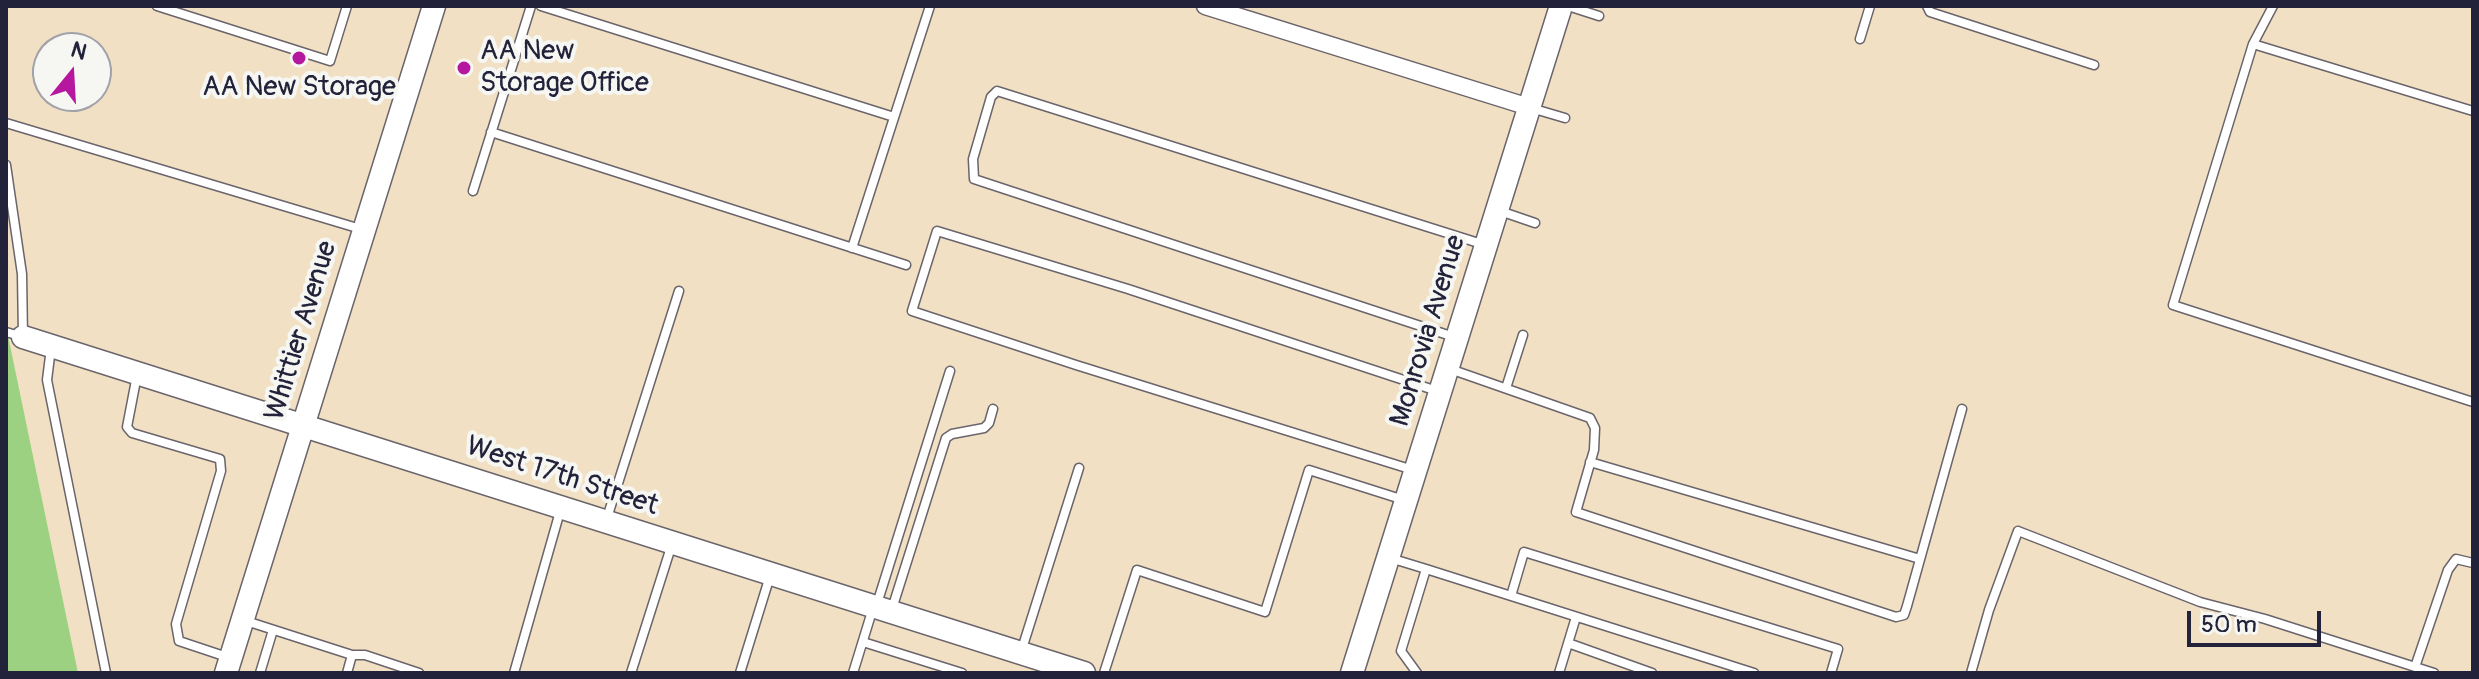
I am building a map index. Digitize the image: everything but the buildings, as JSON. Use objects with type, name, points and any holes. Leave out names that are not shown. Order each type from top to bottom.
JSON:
[{"type":"street","name":"Whittier Avenue","points":[[228,666],[434,6]]},
{"type":"street","points":[[1205,6],[1529,107]]},
{"type":"street","name":"Monrovia Avenue","points":[[1352,673],[1561,6]]},
{"type":"street","name":"West 17th Street","points":[[14,335],[1084,673]]},
{"type":"lane","points":[[157,6],[330,61],[347,6]]},
{"type":"lane","points":[[473,191],[531,6]]},
{"type":"lane","points":[[541,6],[894,117]]},
{"type":"lane","points":[[852,248],[930,6]]},
{"type":"lane","points":[[1568,6],[1599,16]]},
{"type":"lane","points":[[1860,39],[1870,6]]},
{"type":"lane","points":[[1927,6],[1930,12],[2094,65]]},
{"type":"lane","points":[[2273,6],[2253,44],[2173,305],[2473,402]]},
{"type":"lane","points":[[2253,44],[2473,111]]},
{"type":"lane","points":[[1459,338],[974,179],[973,159],[991,97],[997,91],[1486,245]]},
{"type":"lane","points":[[1529,107],[1565,118]]},
{"type":"lane","points":[[6,123],[365,230]]},
{"type":"lane","points":[[491,132],[906,265]]},
{"type":"lane","points":[[6,165],[22,274],[14,335]]},
{"type":"lane","points":[[1497,210],[1535,223]]},
{"type":"lane","points":[[1417,471],[912,311],[937,231],[1128,289],[1442,392]]},
{"type":"lane","points":[[606,522],[679,291]]},
{"type":"lane","points":[[1506,388],[1523,335]]},
{"type":"lane","points":[[51,348],[47,380],[106,673]]},
{"type":"lane","points":[[1449,369],[1590,418],[1595,428],[1595,439],[1576,512],[1896,617],[1904,615],[1962,409]]},
{"type":"lane","points":[[880,609],[950,371]]},
{"type":"lane","points":[[137,375],[127,427],[132,433],[220,459],[221,471],[176,624],[179,641],[228,666]]},
{"type":"lane","points":[[853,673],[946,438],[984,428],[993,409]]},
{"type":"lane","points":[[1590,462],[1920,559]]},
{"type":"lane","points":[[1021,653],[1079,468]]},
{"type":"lane","points":[[1104,673],[1137,570],[1265,612],[1309,470],[1407,501]]},
{"type":"lane","points":[[514,673],[561,507]]},
{"type":"lane","points":[[1971,673],[1989,610],[2018,531],[2200,602],[2265,619],[2434,673]]},
{"type":"lane","points":[[631,673],[672,543]]},
{"type":"lane","points":[[1511,596],[1524,552],[1838,649],[1831,673]]},
{"type":"lane","points":[[1389,558],[1754,673]]},
{"type":"lane","points":[[2415,667],[2448,570],[2456,559],[2473,563]]},
{"type":"lane","points":[[1417,673],[1401,651],[1426,569]]},
{"type":"lane","points":[[740,673],[770,575]]},
{"type":"lane","points":[[1559,673],[1576,617]]},
{"type":"lane","points":[[242,620],[419,673]]},
{"type":"lane","points":[[260,673],[273,630]]},
{"type":"lane","points":[[863,642],[962,673]]},
{"type":"lane","points":[[1568,643],[1652,673]]},
{"type":"lane","points":[[347,673],[352,655]]},
{"type":"green space","points":[[6,326],[78,673],[6,673]]},
{"type":"place","name":"AA New Storage","points":[[299,58]]},
{"type":"place","name":"AA New Storage Office","points":[[464,68]]}]
